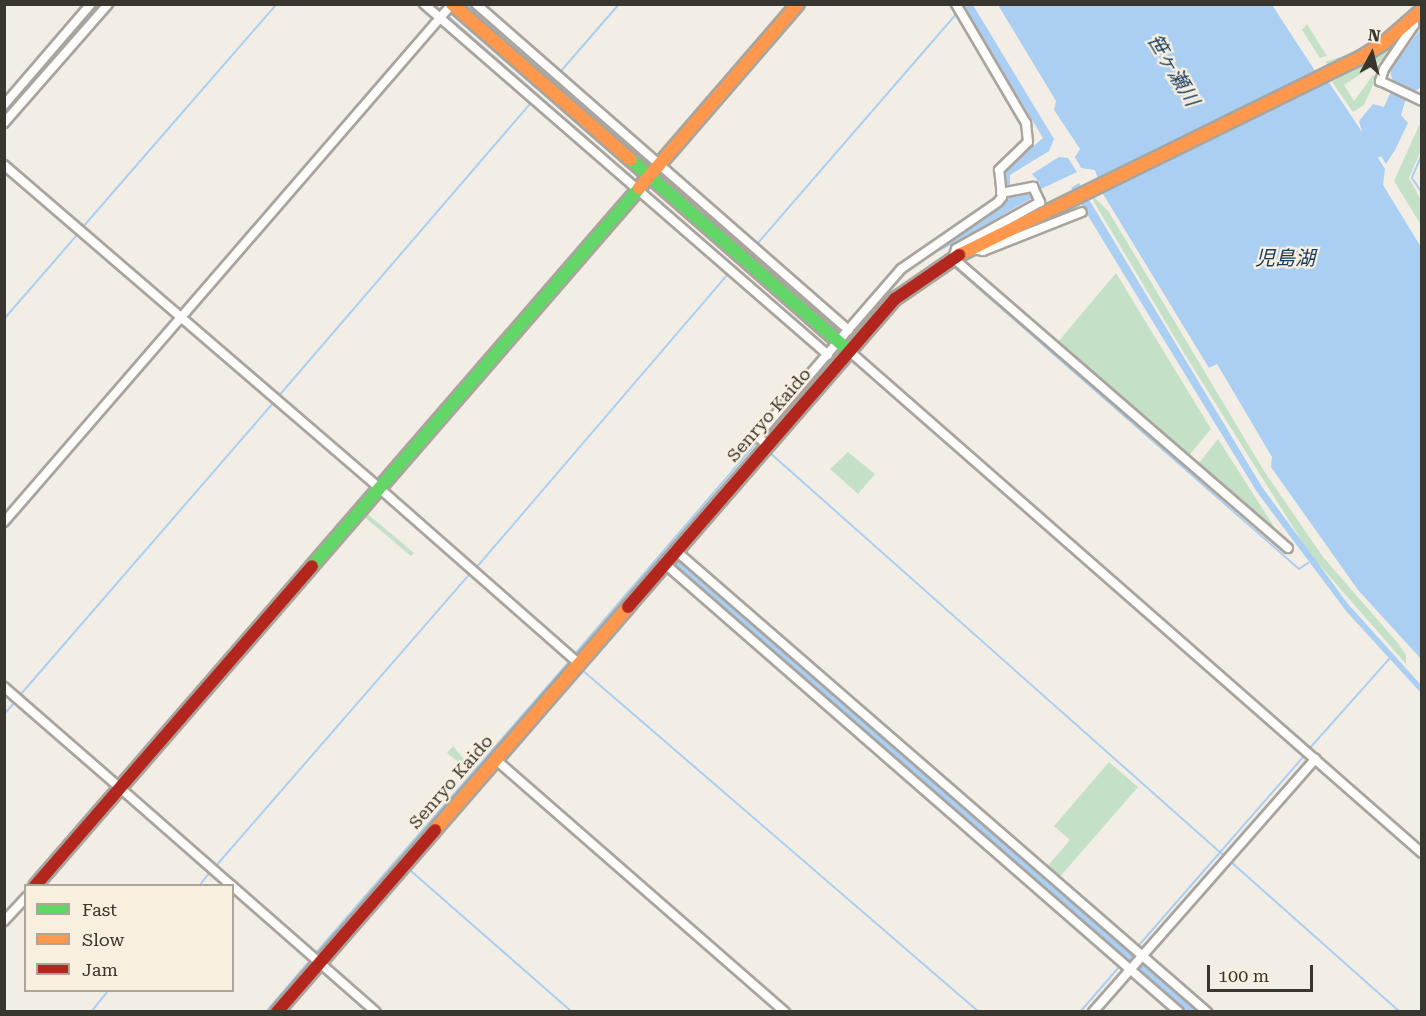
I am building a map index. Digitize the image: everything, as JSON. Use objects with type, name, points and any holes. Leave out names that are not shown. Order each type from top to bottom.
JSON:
[{"type":"street","points":[[4,105],[91,4]]},
{"type":"street","points":[[4,123],[108,4]]},
{"type":"street","points":[[424,4],[445,11],[645,179],[844,338],[1311,757],[1422,853]]},
{"type":"street","points":[[476,4],[645,179],[828,355]]},
{"type":"street","points":[[36,884],[117,786],[376,486],[798,4]]},
{"type":"street","points":[[956,4],[1029,129],[1028,142],[999,170],[1007,192]]},
{"type":"street","points":[[445,11],[535,100],[645,179]]},
{"type":"street","points":[[4,522],[178,317],[445,11]]},
{"type":"street","points":[[1417,14],[1414,25],[1381,74],[1380,81],[1422,101]]},
{"type":"street","name":"Senryo Kaido","points":[[278,1011],[315,958],[495,759],[574,659],[675,550],[844,338],[901,293],[953,258],[1330,74],[1384,43],[1417,14]]},
{"type":"street","points":[[4,165],[574,659]]},
{"type":"street","points":[[762,441],[828,355],[901,269],[992,208],[1007,192],[1035,190],[1040,202],[956,249],[953,258],[1288,548]]},
{"type":"street","points":[[971,249],[983,251],[1082,212]]},
{"type":"street","points":[[675,550],[1141,957],[1207,1011]]},
{"type":"street","points":[[664,563],[1179,1011]]},
{"type":"street","points":[[4,687],[230,884]]},
{"type":"street","points":[[1093,1011],[1127,965],[1141,957],[1226,860],[1311,757]]},
{"type":"street","points":[[495,759],[785,1011]]},
{"type":"street","points":[[234,888],[376,1011]]},
{"type":"street","points":[[4,921],[24,899]]},
{"type":"green space","points":[[1307,24],[1327,56],[1320,58],[1302,30]]},
{"type":"green space","points":[[1380,39],[1331,67],[1325,62],[1354,52]]},
{"type":"green space","points":[[1398,42],[1384,59],[1344,85],[1354,101],[1373,75],[1377,76],[1364,105],[1353,112],[1332,82]]},
{"type":"green space","points":[[1421,121],[1421,150],[1409,178],[1421,200],[1421,225],[1394,181]]},
{"type":"green space","points":[[1093,196],[1109,212],[1264,471],[1323,557],[1397,642],[1406,655],[1406,664],[1310,554],[1187,358],[1091,197]]},
{"type":"green space","points":[[1116,273],[1211,429],[1186,459],[1057,343]]},
{"type":"green space","points":[[1218,439],[1282,539],[1195,468]]},
{"type":"green space","points":[[848,452],[875,474],[858,494],[830,469]]},
{"type":"green space","points":[[364,511],[414,553],[411,556],[361,514]]},
{"type":"green space","points":[[453,746],[468,764],[466,768],[447,753]]},
{"type":"green space","points":[[1109,762],[1138,787],[1058,879],[1046,868],[1070,840],[1054,826]]},
{"type":"water","points":[[98,5],[102,5],[73,39],[70,36]]},
{"type":"water","points":[[963,5],[973,5],[1054,139],[1049,151],[1010,175],[1010,188],[1033,190],[1032,198],[940,251],[937,248],[999,207],[1008,194],[1001,174],[1043,138]]},
{"type":"water","name":"児島湖","points":[[998,5],[1272,5],[1323,83],[1328,81],[1362,132],[1359,121],[1373,104],[1384,107],[1392,89],[1396,93],[1390,71],[1421,28],[1421,87],[1406,98],[1401,115],[1408,123],[1395,150],[1386,164],[1381,156],[1378,158],[1385,169],[1383,185],[1421,247],[1421,659],[1358,590],[1271,467],[1272,457],[1217,364],[1209,368],[1103,194],[1095,170],[1081,168],[1075,157],[1080,149],[1054,110],[1056,101]]},
{"type":"water","points":[[1059,157],[1068,158],[1077,172],[1039,190],[1040,183],[1032,174]]},
{"type":"water","points":[[1079,183],[1262,487],[1348,604],[1421,685],[1421,693],[1346,611],[1257,492],[1071,188]]},
{"type":"waterway","points":[[82,228],[277,4]]},
{"type":"waterway","points":[[434,4],[637,182]]},
{"type":"waterway","points":[[465,4],[848,337]]},
{"type":"waterway","points":[[561,71],[619,4]]},
{"type":"waterway","points":[[757,244],[956,14]]},
{"type":"waterway","points":[[4,113],[71,36]]},
{"type":"waterway","points":[[277,398],[532,102]]},
{"type":"waterway","points":[[1422,154],[1412,178],[1422,193]]},
{"type":"waterway","points":[[644,188],[827,348]]},
{"type":"waterway","points":[[4,319],[78,234]]},
{"type":"waterway","points":[[927,256],[940,249]]},
{"type":"waterway","points":[[848,337],[905,273],[922,259]]},
{"type":"waterway","points":[[953,266],[1299,569],[1308,563]]},
{"type":"waterway","points":[[476,568],[728,274]]},
{"type":"waterway","points":[[762,437],[837,350]]},
{"type":"waterway","points":[[854,361],[1247,705]]},
{"type":"waterway","points":[[21,694],[274,402]]},
{"type":"waterway","points":[[574,655],[758,441]]},
{"type":"waterway","points":[[769,452],[1400,1012]]},
{"type":"waterway","points":[[675,562],[1192,1012]]},
{"type":"waterway","points":[[215,867],[471,573]]},
{"type":"waterway","points":[[1309,749],[1391,657]]},
{"type":"waterway","points":[[314,955],[570,660]]},
{"type":"waterway","points":[[581,669],[979,1012]]},
{"type":"waterway","points":[[4,714],[15,702]]},
{"type":"waterway","points":[[1140,944],[1306,754]]},
{"type":"waterway","points":[[498,767],[777,1012]]},
{"type":"waterway","points":[[411,871],[572,1012]]},
{"type":"waterway","points":[[201,884],[210,872]]},
{"type":"waterway","points":[[4,914],[24,892]]},
{"type":"waterway","points":[[1080,1012],[1132,952]]},
{"type":"waterway","points":[[266,1012],[311,959]]},
{"type":"waterway","points":[[321,971],[367,1012]]},
{"type":"waterway","points":[[91,1012],[107,992]]},
{"type":"traffic: fast","points":[[631,160],[848,350]]},
{"type":"traffic: fast","points":[[312,566],[639,188]]},
{"type":"traffic: slow","points":[[452,4],[631,160]]},
{"type":"traffic: slow","points":[[639,188],[798,4]]},
{"type":"traffic: slow","points":[[959,255],[1358,59],[1384,43],[1422,10]]},
{"type":"traffic: slow","points":[[435,830],[628,607]]},
{"type":"traffic: jam","points":[[628,607],[895,299],[959,255]]},
{"type":"traffic: jam","points":[[37,884],[312,566]]},
{"type":"traffic: jam","points":[[277,1012],[435,830]]},
{"type":"water label","name":"笹ヶ瀬川","points":[[1173,70]]}]
